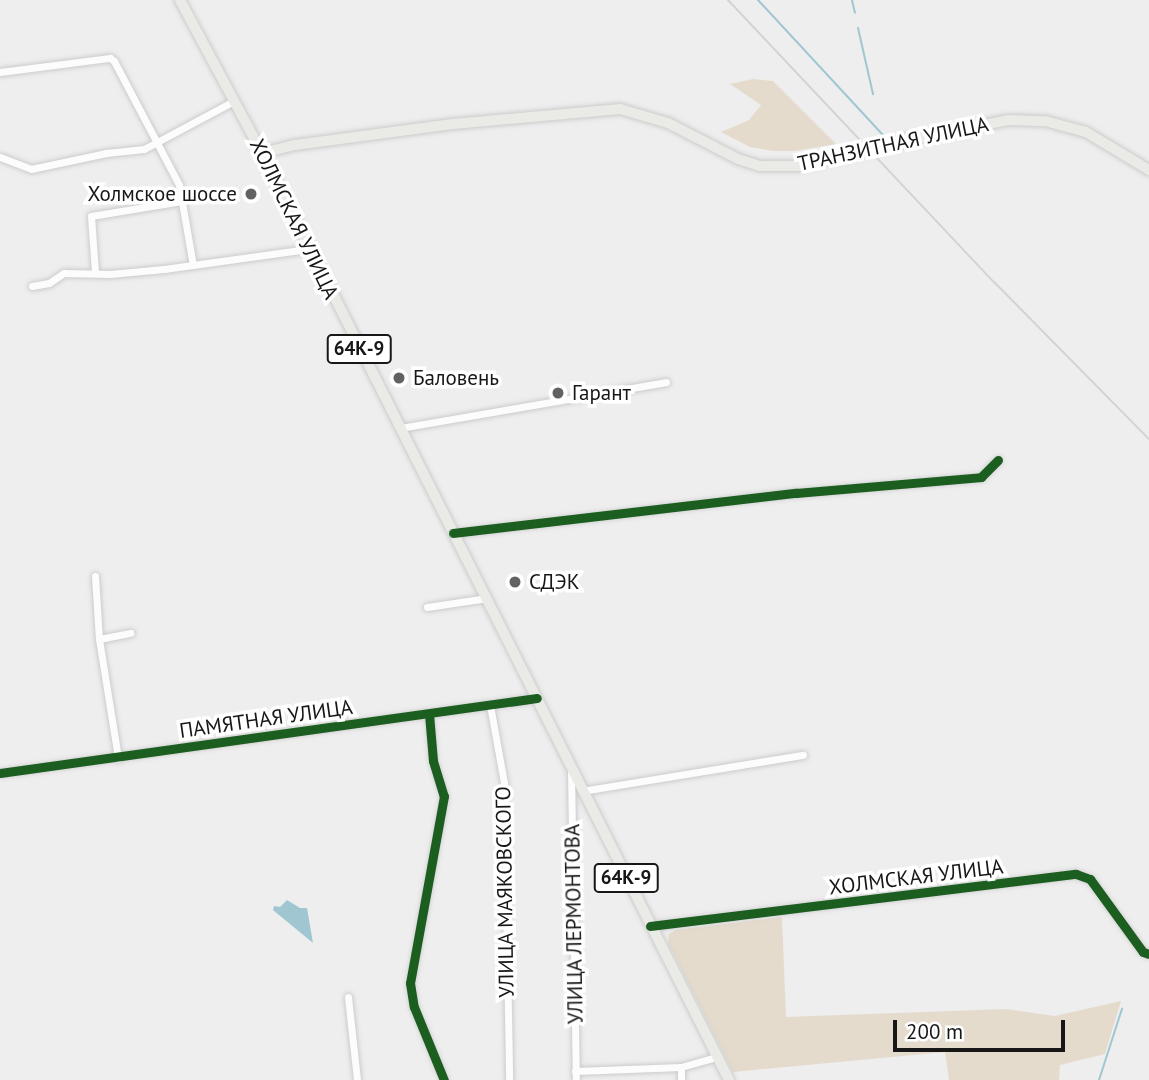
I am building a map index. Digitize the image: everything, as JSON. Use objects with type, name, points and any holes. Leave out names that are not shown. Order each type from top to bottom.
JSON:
[{"type":"main road","name":"ХОЛМСКАЯ УЛИЦА","points":[[180,0],[262,153],[728,1077]]},
{"type":"main road","name":"ТРАНЗИТНАЯ УЛИЦА","points":[[262,153],[295,145],[449,125],[620,109],[668,123],[738,159],[760,166],[799,166],[1008,120],[1045,121],[1086,132],[1149,170]]},
{"type":"street","points":[[0,72],[110,58],[179,186],[193,265]]},
{"type":"street","points":[[0,158],[31,169],[106,153],[144,149],[158,144],[234,101]]},
{"type":"street","points":[[95,272],[91,216],[182,201]]},
{"type":"street","points":[[32,286],[49,283],[64,273],[110,274],[309,249]]},
{"type":"street","points":[[400,428],[666,382]]},
{"type":"street","points":[[453,533],[796,493],[981,477],[998,460]]},
{"type":"street","points":[[95,576],[99,639],[118,758]]},
{"type":"street","points":[[427,607],[486,598]]},
{"type":"street","points":[[99,639],[130,633]]},
{"type":"street","name":"ПАМЯТНАЯ УЛИЦА","points":[[0,773],[537,698]]},
{"type":"street","name":"УЛИЦА МАЯКОВСКОГО","points":[[490,705],[504,783],[509,1080]]},
{"type":"street","points":[[429,714],[433,761],[444,796],[410,983],[414,1006],[431,1055],[444,1080]]},
{"type":"street","points":[[582,790],[803,755]]},
{"type":"street","name":"УЛИЦА ЛЕРМОНТОВА","points":[[572,769],[575,1076]]},
{"type":"street","name":"ХОЛМСКАЯ УЛИЦА","points":[[650,926],[1076,874],[1090,879],[1143,953],[1149,954]]},
{"type":"street","points":[[348,997],[357,1080]]},
{"type":"street","points":[[575,1076],[681,1067],[717,1057]]},
{"type":"street","points":[[681,1067],[681,1080]]},
{"type":"shaded area","points":[[753,79],[773,81],[836,144],[795,151],[773,151],[750,147],[721,132],[749,120],[761,105],[730,84]]},
{"type":"shaded area","points":[[782,917],[786,1017],[1006,1009],[1055,1016],[1121,1001],[1105,1054],[1060,1065],[1059,1080],[949,1080],[945,1052],[733,1072],[668,943],[669,934],[676,930]]},
{"type":"water","points":[[287,900],[300,908],[307,908],[313,943],[273,910],[274,906],[280,907]]},
{"type":"waterway","points":[[758,0],[885,137]]},
{"type":"waterway","points":[[852,0],[855,13]]},
{"type":"waterway","points":[[858,28],[873,94]]},
{"type":"waterway","points":[[1099,1080],[1122,1009]]},
{"type":"railway","points":[[728,0],[995,283],[1149,439]]},
{"type":"cycle path","points":[[453,533],[796,493],[981,477],[998,460]]},
{"type":"cycle path","points":[[0,773],[537,698]]},
{"type":"cycle path","points":[[429,714],[433,761],[444,796],[410,983],[414,1007],[444,1080]]},
{"type":"cycle path","points":[[650,926],[1076,874],[1090,879],[1143,952],[1149,954]]},
{"type":"place","name":"Холмское шоссе","points":[[251,194]]},
{"type":"place","name":"Баловень","points":[[399,378]]},
{"type":"place","name":"Гарант","points":[[558,393]]},
{"type":"place","name":"СДЭК","points":[[515,582]]}]
